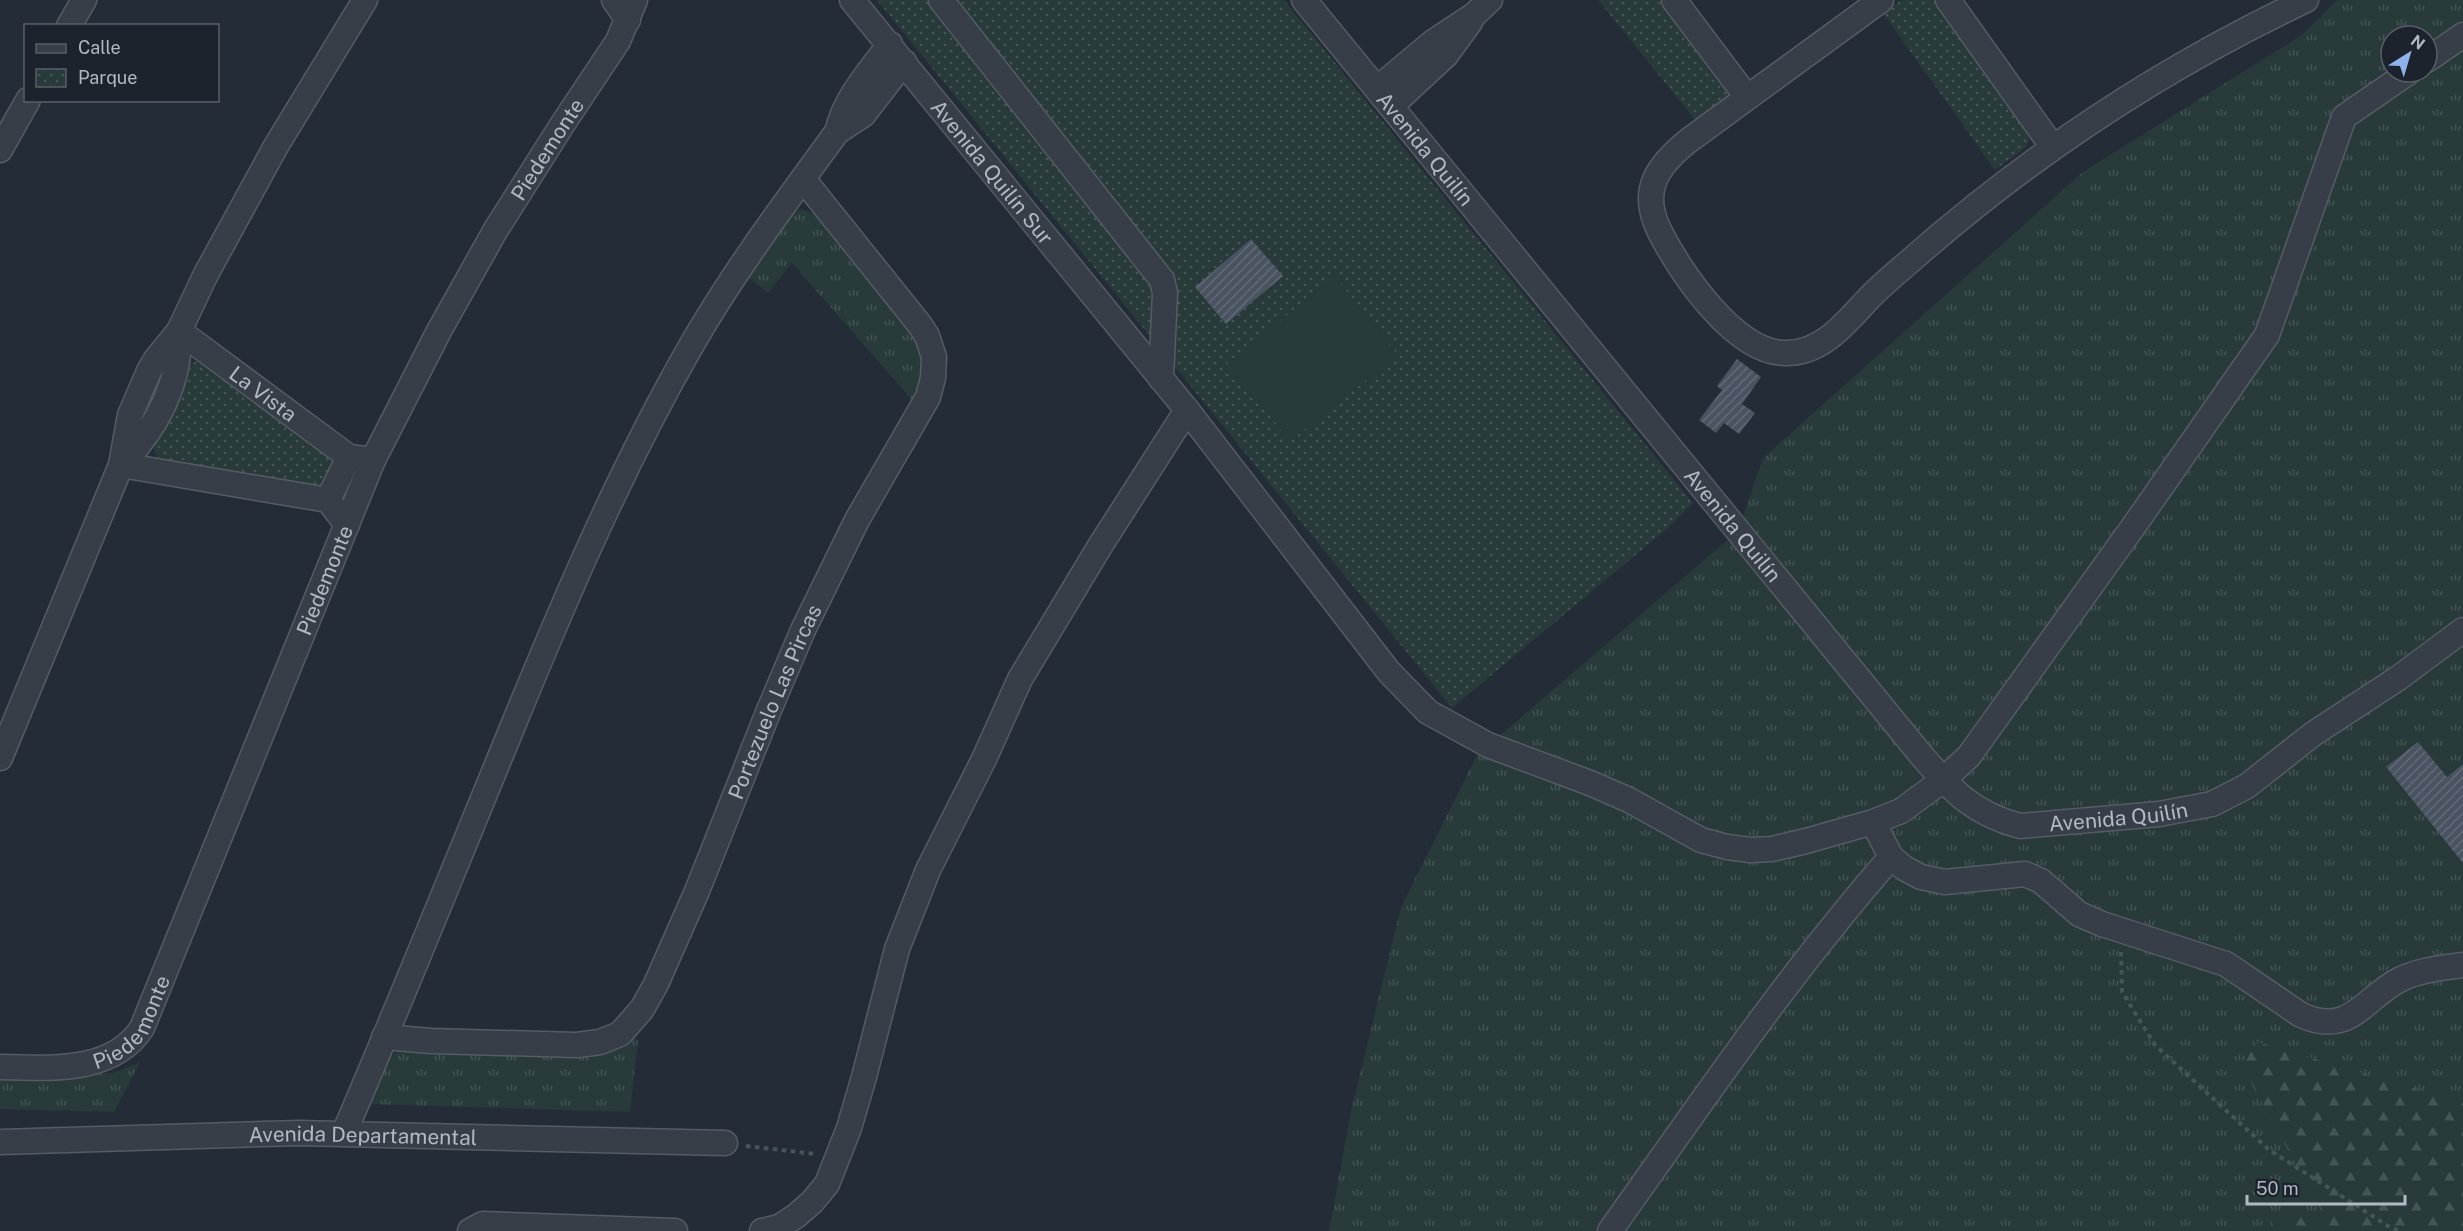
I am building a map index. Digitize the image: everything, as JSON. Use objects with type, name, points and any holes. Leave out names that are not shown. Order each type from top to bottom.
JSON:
[{"type":"street","points":[[70,24],[84,0]]},
{"type":"street","points":[[0,758],[121,465],[149,432],[167,396],[178,356],[179,331],[206,274],[276,146],[365,0]]},
{"type":"street","name":"Piedemonte","points":[[0,1067],[95,1063],[119,1053],[135,1039],[142,1028],[373,460],[428,351],[495,231],[618,41],[632,10],[614,0]]},
{"type":"street","name":"Avenida Quilín Sur","points":[[852,0],[1187,410],[1389,672],[1428,712],[1488,745],[1629,800],[1701,840],[1750,850],[1772,849],[1806,842],[1901,811],[1943,780],[1976,747],[2267,335],[2343,117],[2391,84]]},
{"type":"street","points":[[941,0],[1162,280],[1165,292],[1161,379]]},
{"type":"street","name":"Avenida Quilín","points":[[1304,0],[1943,780],[1978,810],[1998,820],[2020,826],[2052,825],[2189,810],[2224,798],[2265,773],[2313,734],[2397,679],[2463,630]]},
{"type":"street","points":[[1674,0],[1747,97]]},
{"type":"street","points":[[1881,0],[1747,97],[1667,160],[1654,181],[1651,195],[1652,211],[1668,249],[1710,306],[1724,321],[1758,345],[1783,353],[1809,350],[1829,338],[1931,242],[2052,146],[2161,75],[2306,0]]},
{"type":"street","points":[[1948,0],[2052,146]]},
{"type":"street","points":[[1384,97],[1446,55],[1482,7]]},
{"type":"street","points":[[2439,51],[2463,34]]},
{"type":"street","points":[[344,1133],[538,664],[624,472],[655,410],[709,315],[837,132],[863,116],[897,53]]},
{"type":"street","points":[[0,150],[27,102]]},
{"type":"street","name":"Portezuelo Las Pircas","points":[[384,1037],[431,1041],[577,1045],[600,1042],[610,1039],[627,1027],[642,1009],[656,984],[803,630],[857,520],[924,407],[933,378],[934,357],[920,325],[803,179]]},
{"type":"street","name":"La Vista","points":[[179,331],[349,457],[373,460]]},
{"type":"street","points":[[762,1231],[779,1227],[812,1202],[827,1184],[864,1077],[897,949],[928,870],[984,759],[1020,679],[1100,546],[1187,410]]},
{"type":"street","points":[[328,500],[349,457]]},
{"type":"street","points":[[121,465],[328,500],[347,525]]},
{"type":"street","points":[[1873,822],[1890,857],[1922,878],[1945,882],[2025,873],[2046,885],[2079,914],[2120,931],[2226,964],[2313,1021],[2327,1022],[2351,1016],[2398,981],[2422,971],[2463,965]]},
{"type":"street","points":[[1610,1231],[1763,1014],[1821,938],[1890,857]]},
{"type":"street","name":"Avenida Departamental","points":[[0,1142],[344,1133],[725,1143]]},
{"type":"street","points":[[470,1231],[483,1224],[675,1231]]},
{"type":"path","points":[[2120,931],[2122,993],[2155,1045],[2268,1149],[2399,1231]]},
{"type":"path","points":[[725,1143],[838,1157]]},
{"type":"green space","points":[[877,0],[1284,0],[1693,503],[1668,528],[1452,708]]},
{"type":"green space","points":[[1598,0],[1659,0],[1728,88],[1729,101],[1700,126]]},
{"type":"green space","points":[[1901,0],[1934,0],[2026,128],[2029,140],[2026,147],[1995,170],[1883,13]]},
{"type":"green space","points":[[2337,0],[2463,0],[2463,1231],[1329,1231],[1351,1111],[1401,907],[1477,755],[1738,531],[1763,458],[2083,172],[2302,35]]},
{"type":"green space","points":[[802,209],[814,214],[909,329],[914,338],[921,364],[919,381],[912,400],[792,263],[768,293],[749,278],[773,239],[788,220]]},
{"type":"green space","points":[[1335,277],[1398,355],[1290,441],[1227,363]]},
{"type":"green space","points":[[198,360],[335,461],[325,488],[160,463],[154,450],[155,444],[187,365]]},
{"type":"green space","points":[[633,1036],[638,1041],[630,1112],[367,1104],[389,1055],[401,1051],[560,1055]]},
{"type":"green space","points":[[2258,1042],[2463,1103],[2463,1231],[2272,1231],[2269,1213],[2327,1221],[2241,1064]]},
{"type":"green space","points":[[140,1062],[114,1112],[0,1109],[0,1073],[113,1073]]},
{"type":"building","points":[[1251,239],[1283,276],[1226,324],[1195,287]]},
{"type":"building","points":[[1737,359],[1761,377],[1742,404],[1755,413],[1739,434],[1724,423],[1716,433],[1699,420],[1722,390],[1717,386]]},
{"type":"building","points":[[2418,742],[2447,777],[2463,764],[2463,863],[2386,767]]}]
